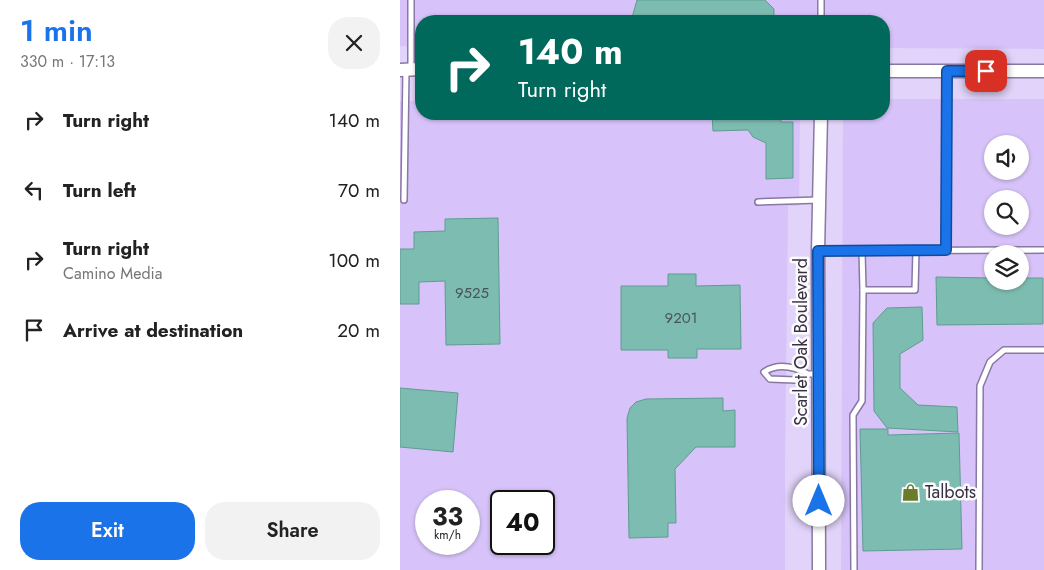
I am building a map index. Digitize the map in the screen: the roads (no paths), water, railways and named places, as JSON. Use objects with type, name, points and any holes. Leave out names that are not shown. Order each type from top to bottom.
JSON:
[{"type":"street","points":[[890,71],[1044,72]]},
{"type":"street","name":"Scarlet Oak Boulevard","points":[[819,570],[813,374],[821,120]]},
{"type":"lane","points":[[404,200],[411,0]]},
{"type":"lane","points":[[821,0],[821,15]]},
{"type":"lane","points":[[946,250],[947,71]]},
{"type":"lane","points":[[758,202],[819,200]]},
{"type":"lane","points":[[863,290],[916,290],[916,250]]},
{"type":"lane","points":[[818,251],[1044,250]]},
{"type":"lane","points":[[854,570],[853,415],[862,400],[862,251]]},
{"type":"lane","points":[[979,570],[980,386],[990,362],[1004,350],[1044,350]]},
{"type":"lane","points":[[772,367],[795,367],[813,374],[795,380],[770,379],[762,372],[772,367]]},
{"type":"place","name":"Talbots","points":[[911,492]]}]
